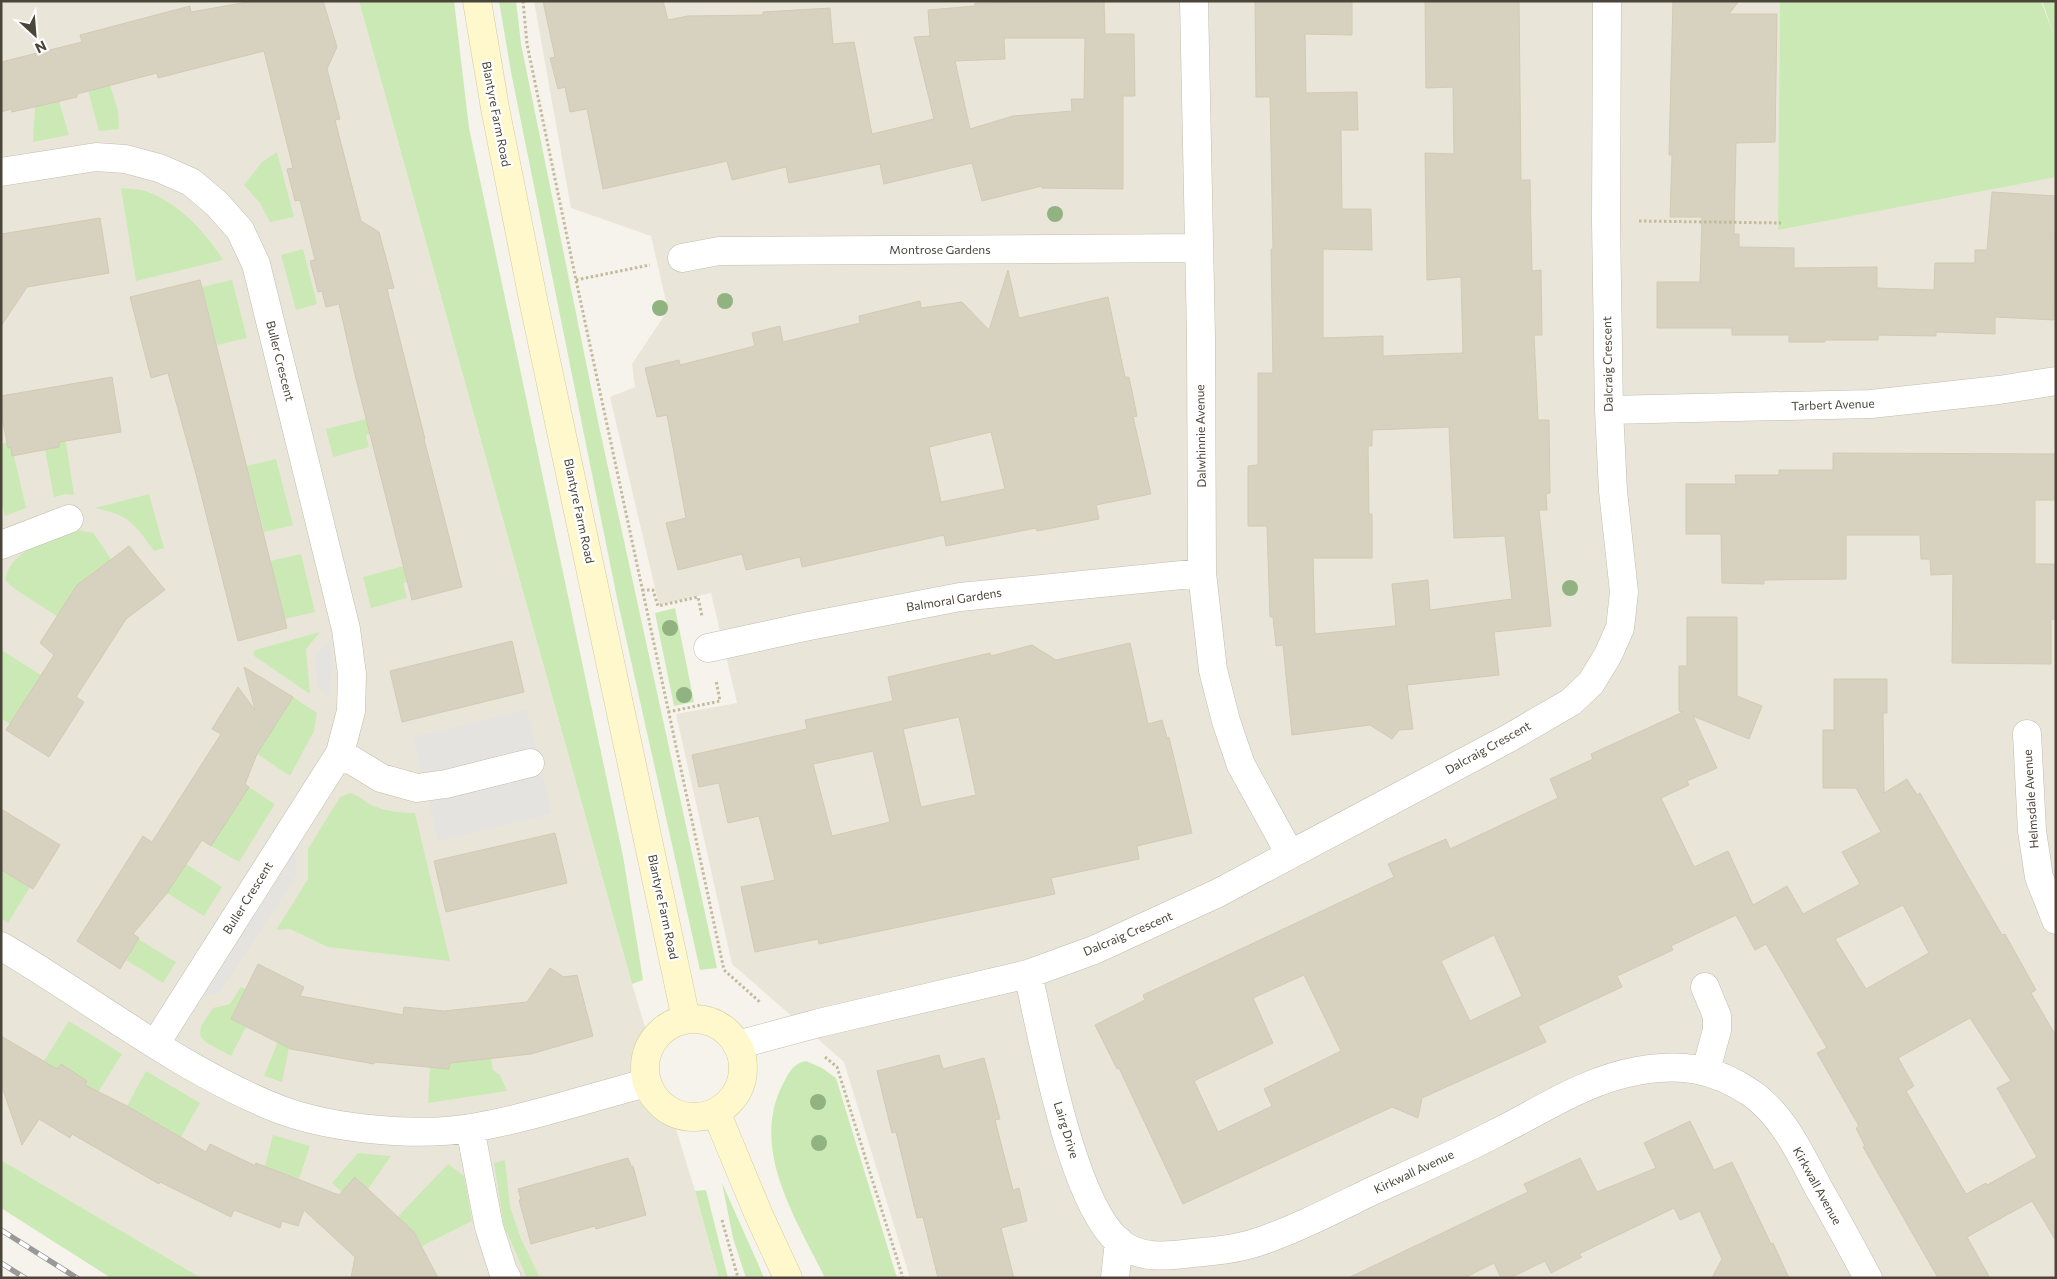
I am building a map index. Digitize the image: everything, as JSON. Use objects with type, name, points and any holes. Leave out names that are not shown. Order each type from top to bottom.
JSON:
[{"type":"main road","name":"Blantyre Farm Road","points":[[477,1],[494,108],[534,304],[686,1019]]},
{"type":"main road","points":[[698,1018],[721,1026],[730,1034],[743,1058],[743,1074],[739,1089],[729,1103],[716,1112],[700,1117],[683,1116],[667,1110],[654,1098],[646,1083],[644,1066],[648,1049],[657,1035],[670,1024],[686,1019],[698,1018]]},
{"type":"main road","points":[[716,1112],[758,1213],[788,1278]]},
{"type":"street","name":"Dalwhinnie Avenue","points":[[1194,1],[1199,248],[1202,573],[1213,670],[1226,721],[1241,765],[1290,854]]},
{"type":"street","name":"Dalcraig Crescent","points":[[737,1045],[1028,974],[1094,950],[1218,893],[1509,738],[1571,702],[1592,683],[1614,645],[1620,628],[1624,592],[1613,491],[1609,410],[1606,221],[1607,1]]},
{"type":"street","name":"Buller Crescent","points":[[1,172],[96,157],[125,159],[159,168],[191,182],[217,204],[240,230],[256,264],[346,628],[352,674],[351,711],[340,753],[156,1044]]},
{"type":"street","name":"Montrose Gardens","points":[[682,258],[719,251],[1199,248]]},
{"type":"street","name":"Tarbert Avenue","points":[[1609,410],[1872,404],[1999,390],[2056,380]]},
{"type":"street","points":[[1,545],[69,519]]},
{"type":"street","name":"Balmoral Gardens","points":[[708,648],[809,626],[960,597],[1202,573]]},
{"type":"street","name":"Helmsdale Avenue","points":[[2027,734],[2032,831],[2039,877],[2056,920]]},
{"type":"street","points":[[340,753],[381,778],[417,788],[446,784],[530,763]]},
{"type":"street","points":[[1,946],[191,1066],[282,1110],[357,1127],[404,1131],[470,1128],[646,1083]]},
{"type":"street","name":"Lairg Drive","points":[[1028,974],[1070,1144],[1085,1186],[1100,1219],[1118,1241]]},
{"type":"street","points":[[1705,988],[1717,1016],[1716,1030],[1706,1070]]},
{"type":"street","name":"Kirkwall Avenue","points":[[1118,1241],[1133,1251],[1163,1256],[1224,1250],[1255,1243],[1312,1220],[1408,1175],[1597,1082],[1639,1070],[1667,1067],[1706,1070],[1735,1083],[1766,1106],[1781,1122],[1868,1278]]},
{"type":"street","points":[[470,1128],[489,1227],[507,1278]]},
{"type":"street","points":[[1115,1278],[1118,1241]]},
{"type":"path","points":[[523,1],[527,44],[724,970],[837,1067],[903,1278]]},
{"type":"path","points":[[1606,221],[1781,223]]},
{"type":"path","points":[[576,280],[682,258]]},
{"type":"path","points":[[642,590],[653,590],[658,606],[698,597],[720,701],[668,712]]},
{"type":"shaded area","points":[[1,1],[359,1],[632,984],[695,1191],[719,1278],[208,1278],[198,1276],[1,1160]]},
{"type":"shaded area","points":[[534,1],[1780,1],[1779,201],[2056,177],[2056,1278],[910,1278],[844,1062],[732,964],[676,714],[737,703],[711,593],[659,605],[610,397],[635,387],[632,364],[668,310],[651,236],[571,208]]},
{"type":"shaded area","points":[[330,640],[332,661],[329,700],[317,686],[316,653]]},
{"type":"shaded area","points":[[527,709],[552,814],[438,841],[413,737]]},
{"type":"shaded area","points":[[295,851],[296,876],[219,993],[204,996]]},
{"type":"green space","points":[[359,1],[454,1],[469,128],[623,856],[643,980],[632,984]]},
{"type":"green space","points":[[499,1],[516,1],[521,44],[599,426],[717,968],[700,970],[617,598],[511,72]]},
{"type":"green space","points":[[1780,1],[2041,1],[2055,38],[2042,1],[2056,1],[2056,177],[1778,230]]},
{"type":"green space","points":[[76,46],[110,85],[118,111],[119,129],[99,131]]},
{"type":"green space","points":[[59,101],[69,135],[33,142],[35,107]]},
{"type":"green space","points":[[277,152],[294,217],[270,222],[260,203],[244,185],[262,162]]},
{"type":"green space","points":[[121,188],[141,190],[153,194],[177,208],[208,239],[223,260],[136,281]]},
{"type":"green space","points":[[303,249],[317,304],[296,310],[281,255]]},
{"type":"green space","points":[[232,280],[247,338],[217,345],[202,287]]},
{"type":"green space","points":[[366,419],[370,434],[366,435],[369,447],[333,457],[326,429]]},
{"type":"green space","points":[[64,430],[74,495],[66,494],[54,497],[45,450],[59,447],[58,438]]},
{"type":"green space","points":[[7,442],[8,448],[11,447],[12,456],[14,456],[26,508],[5,516],[1,500],[1,444]]},
{"type":"green space","points":[[276,459],[293,525],[264,532],[247,466]]},
{"type":"green space","points":[[149,494],[164,548],[154,551],[130,522],[116,514],[95,508]]},
{"type":"green space","points":[[78,530],[93,533],[111,559],[87,577],[57,616],[16,590],[5,580],[15,560],[24,553],[45,542]]},
{"type":"green space","points":[[301,554],[315,612],[285,619],[270,561]]},
{"type":"green space","points":[[404,566],[408,582],[403,583],[407,598],[371,608],[363,577]]},
{"type":"green space","points":[[675,608],[694,702],[674,706],[655,613]]},
{"type":"green space","points":[[320,632],[306,649],[310,694],[253,655],[255,650]]},
{"type":"green space","points":[[1,650],[41,675],[10,724],[1,718]]},
{"type":"green space","points":[[293,697],[317,713],[314,731],[290,776],[257,754]]},
{"type":"green space","points":[[249,787],[275,804],[239,862],[211,846]]},
{"type":"green space","points":[[350,793],[382,809],[415,813],[450,961],[328,947],[290,929],[276,930],[308,879],[308,849],[340,797]]},
{"type":"green space","points":[[186,864],[222,887],[204,916],[167,893]]},
{"type":"green space","points":[[1,870],[30,887],[8,923],[1,919]]},
{"type":"green space","points":[[138,939],[176,962],[163,983],[126,960]]},
{"type":"green space","points":[[241,987],[246,989],[231,1019],[246,1027],[231,1056],[205,1042],[200,1035],[201,1026],[213,1008],[230,1004]]},
{"type":"green space","points":[[69,1021],[122,1054],[97,1094],[84,1085],[87,1081],[61,1064],[57,1069],[44,1061]]},
{"type":"green space","points":[[293,1029],[282,1082],[264,1076],[281,1034]]},
{"type":"green space","points":[[452,1034],[491,1058],[493,1070],[500,1075],[507,1091],[428,1103],[430,1067]]},
{"type":"green space","points":[[806,1061],[822,1068],[836,1078],[897,1278],[825,1278],[790,1208],[774,1159],[771,1134],[774,1109],[783,1084],[794,1067]]},
{"type":"green space","points":[[146,1071],[200,1103],[181,1137],[127,1106]]},
{"type":"green space","points":[[273,1135],[310,1146],[299,1179],[265,1166]]},
{"type":"green space","points":[[358,1153],[391,1156],[368,1189],[356,1177],[342,1192],[332,1183]]},
{"type":"green space","points":[[1,1160],[198,1276],[208,1278],[111,1278],[1,1208]]},
{"type":"green space","points":[[505,1160],[510,1207],[521,1239],[540,1278],[527,1278],[504,1226],[494,1163]]},
{"type":"green space","points":[[448,1164],[464,1176],[472,1221],[422,1246],[415,1234],[407,1239],[387,1228]]},
{"type":"green space","points":[[722,1183],[764,1278],[746,1278],[733,1238]]},
{"type":"green space","points":[[706,1190],[728,1278],[719,1278],[695,1191]]},
{"type":"building","points":[[253,1],[323,1],[337,47],[327,69],[340,119],[335,120],[361,221],[379,232],[394,288],[387,289],[462,587],[412,600],[339,304],[326,307],[322,291],[318,292],[310,261],[315,260],[300,200],[295,201],[287,169],[293,168],[264,51],[158,78],[157,73],[77,94],[77,97],[52,103],[12,112],[11,109],[1,112],[1,62],[82,42],[80,35],[190,6],[191,12]]},
{"type":"building","points":[[543,1],[663,1],[668,20],[688,16],[763,15],[763,12],[830,8],[833,44],[854,42],[872,134],[934,119],[914,37],[930,36],[928,10],[975,6],[975,3],[1104,1],[1105,34],[1134,34],[1135,96],[1123,96],[1123,189],[1042,188],[1042,186],[982,201],[972,163],[884,184],[880,164],[789,183],[786,167],[732,180],[727,161],[603,189],[587,109],[570,112],[565,87],[558,89],[550,58],[555,57]],"holes":[[[1004,38],[1085,38],[1084,99],[1071,99],[1072,111],[1013,116],[970,129],[955,61],[1005,59]]]},
{"type":"building","points":[[1255,1],[1352,1],[1352,35],[1305,34],[1306,93],[1357,92],[1358,130],[1341,130],[1342,209],[1371,209],[1372,250],[1323,249],[1323,338],[1383,336],[1383,356],[1463,353],[1461,277],[1427,280],[1425,153],[1454,154],[1453,87],[1426,88],[1425,1],[1519,1],[1521,180],[1530,180],[1532,271],[1541,270],[1542,335],[1534,335],[1538,420],[1549,420],[1550,493],[1546,494],[1547,510],[1539,510],[1551,626],[1494,632],[1499,675],[1407,685],[1413,729],[1399,730],[1392,739],[1370,725],[1292,735],[1283,645],[1276,646],[1273,617],[1270,617],[1267,526],[1248,526],[1248,466],[1258,465],[1258,373],[1273,373],[1270,97],[1256,97]],"holes":[[[1449,427],[1454,538],[1505,536],[1512,599],[1430,610],[1428,580],[1392,584],[1396,626],[1315,634],[1313,558],[1372,558],[1372,514],[1369,514],[1368,446],[1372,446],[1372,430]]]},
{"type":"building","points":[[1673,1],[1739,1],[1729,14],[1777,14],[1775,142],[1736,143],[1734,234],[1739,234],[1739,247],[1794,248],[1794,268],[1877,267],[1877,288],[1934,290],[1935,263],[1975,263],[1975,250],[1987,250],[1992,192],[2056,196],[2054,320],[1995,317],[1995,334],[1936,332],[1936,336],[1878,335],[1878,340],[1825,340],[1825,342],[1789,342],[1789,335],[1732,335],[1732,328],[1657,328],[1657,282],[1700,282],[1702,217],[1670,217],[1672,155],[1669,155]]},
{"type":"building","points":[[100,218],[109,273],[27,287],[1,326],[1,234]]},
{"type":"building","points":[[1008,270],[1019,318],[1108,297],[1125,377],[1129,377],[1137,416],[1133,417],[1151,494],[1096,505],[1099,519],[1037,531],[1036,528],[946,546],[944,535],[802,567],[800,557],[746,570],[742,554],[678,570],[666,523],[686,518],[667,415],[657,417],[645,368],[679,360],[680,365],[755,346],[752,333],[780,326],[783,342],[860,323],[859,316],[920,301],[921,308],[962,302],[989,330]],"holes":[[[991,432],[1005,489],[941,502],[929,447]]]},
{"type":"building","points":[[200,280],[287,628],[238,641],[196,474],[168,373],[151,378],[130,297]]},
{"type":"building","points":[[112,377],[121,432],[59,442],[59,447],[12,456],[11,447],[8,448],[1,412],[1,396]]},
{"type":"building","points":[[1833,453],[2056,454],[2056,500],[2035,500],[2035,564],[2056,564],[2056,619],[2051,619],[2051,664],[1952,663],[1953,574],[1931,575],[1930,559],[1921,559],[1920,535],[1846,535],[1846,579],[1764,580],[1764,584],[1722,583],[1721,534],[1686,534],[1686,484],[1736,484],[1735,475],[1779,475],[1779,470],[1833,470]]},
{"type":"building","points":[[129,546],[165,590],[126,619],[76,697],[84,702],[49,757],[6,730],[54,655],[40,643],[77,585]]},
{"type":"building","points":[[1687,617],[1737,617],[1737,696],[1762,706],[1749,739],[1693,716],[1717,768],[1687,781],[1689,785],[1661,798],[1694,867],[1728,851],[1753,905],[1787,886],[1803,914],[1860,884],[1842,852],[1881,832],[1856,788],[1823,788],[1823,730],[1834,730],[1834,679],[1887,679],[1887,713],[1883,713],[1884,793],[1907,779],[1917,795],[1920,793],[2002,935],[2005,934],[2036,990],[2031,993],[2056,1036],[2056,1241],[2032,1201],[1967,1237],[1990,1278],[1938,1278],[1863,1147],[1865,1146],[1856,1128],[1859,1126],[1817,1053],[1827,1048],[1766,944],[1755,950],[1736,915],[1671,946],[1673,950],[1617,976],[1622,987],[1538,1026],[1546,1042],[1422,1098],[1418,1118],[1392,1107],[1183,1204],[1119,1068],[1117,1069],[1095,1025],[1145,1000],[1143,995],[1394,877],[1388,864],[1446,839],[1450,849],[1558,798],[1550,779],[1593,759],[1591,754],[1683,712],[1679,711],[1679,666],[1687,666]],"holes":[[[1903,905],[1929,953],[1866,989],[1835,939]],[[1494,935],[1522,996],[1470,1021],[1441,961]],[[1304,975],[1341,1051],[1264,1089],[1272,1106],[1218,1132],[1194,1081],[1273,1043],[1253,998]],[[1970,1018],[2011,1081],[1997,1088],[2037,1157],[1987,1185],[1986,1183],[1966,1194],[1906,1091],[1914,1086],[1898,1058]]]},
{"type":"building","points":[[512,641],[524,692],[402,722],[390,671]]},
{"type":"building","points":[[1130,643],[1148,724],[1162,720],[1167,738],[1169,737],[1192,833],[1137,846],[1139,859],[1051,878],[1055,894],[819,944],[818,939],[755,952],[741,887],[775,880],[759,816],[728,823],[719,783],[699,787],[692,755],[807,729],[805,720],[893,701],[888,677],[990,653],[991,656],[1032,645],[1056,660]],"holes":[[[959,717],[976,795],[921,807],[903,729]],[[873,751],[890,822],[832,836],[813,764]]]},
{"type":"building","points":[[244,667],[293,697],[257,754],[245,784],[249,787],[211,846],[202,840],[167,893],[133,934],[139,938],[120,969],[77,941],[143,836],[152,842],[221,734],[212,729],[238,687],[255,710]]},
{"type":"building","points":[[1,809],[60,845],[33,889],[1,870]]},
{"type":"building","points":[[555,833],[567,883],[446,912],[434,861]]},
{"type":"building","points":[[258,964],[304,987],[300,996],[403,1015],[404,1007],[444,1011],[527,1002],[550,968],[564,977],[577,975],[593,1036],[531,1054],[450,1063],[449,1069],[375,1062],[374,1064],[291,1049],[231,1019]]},
{"type":"building","points":[[1,1036],[57,1069],[61,1064],[87,1081],[85,1085],[127,1106],[206,1152],[210,1144],[258,1167],[256,1163],[339,1195],[355,1177],[414,1232],[438,1278],[351,1278],[355,1257],[304,1210],[298,1226],[282,1221],[280,1228],[234,1210],[231,1217],[160,1182],[159,1184],[72,1134],[70,1138],[39,1119],[22,1145],[1,1084]]},
{"type":"building","points":[[939,1055],[943,1069],[984,1058],[1000,1119],[995,1120],[1013,1190],[1019,1188],[1027,1221],[1001,1228],[1014,1278],[938,1278],[923,1217],[917,1218],[896,1132],[892,1133],[877,1071]]},
{"type":"building","points":[[1690,1121],[1714,1170],[1732,1162],[1789,1278],[1712,1278],[1722,1259],[1700,1211],[1680,1220],[1674,1208],[1579,1254],[1582,1257],[1551,1273],[1545,1261],[1510,1278],[1501,1278],[1494,1263],[1464,1278],[1348,1278],[1528,1192],[1524,1184],[1580,1158],[1597,1192],[1656,1168],[1644,1143]]},
{"type":"building","points":[[628,1158],[631,1166],[633,1166],[646,1215],[596,1229],[595,1226],[531,1244],[519,1200],[521,1200],[518,1189]]},
{"type":"railway","points":[[1,1230],[77,1278]]},
{"type":"railway","points":[[1,1263],[25,1278]]}]
